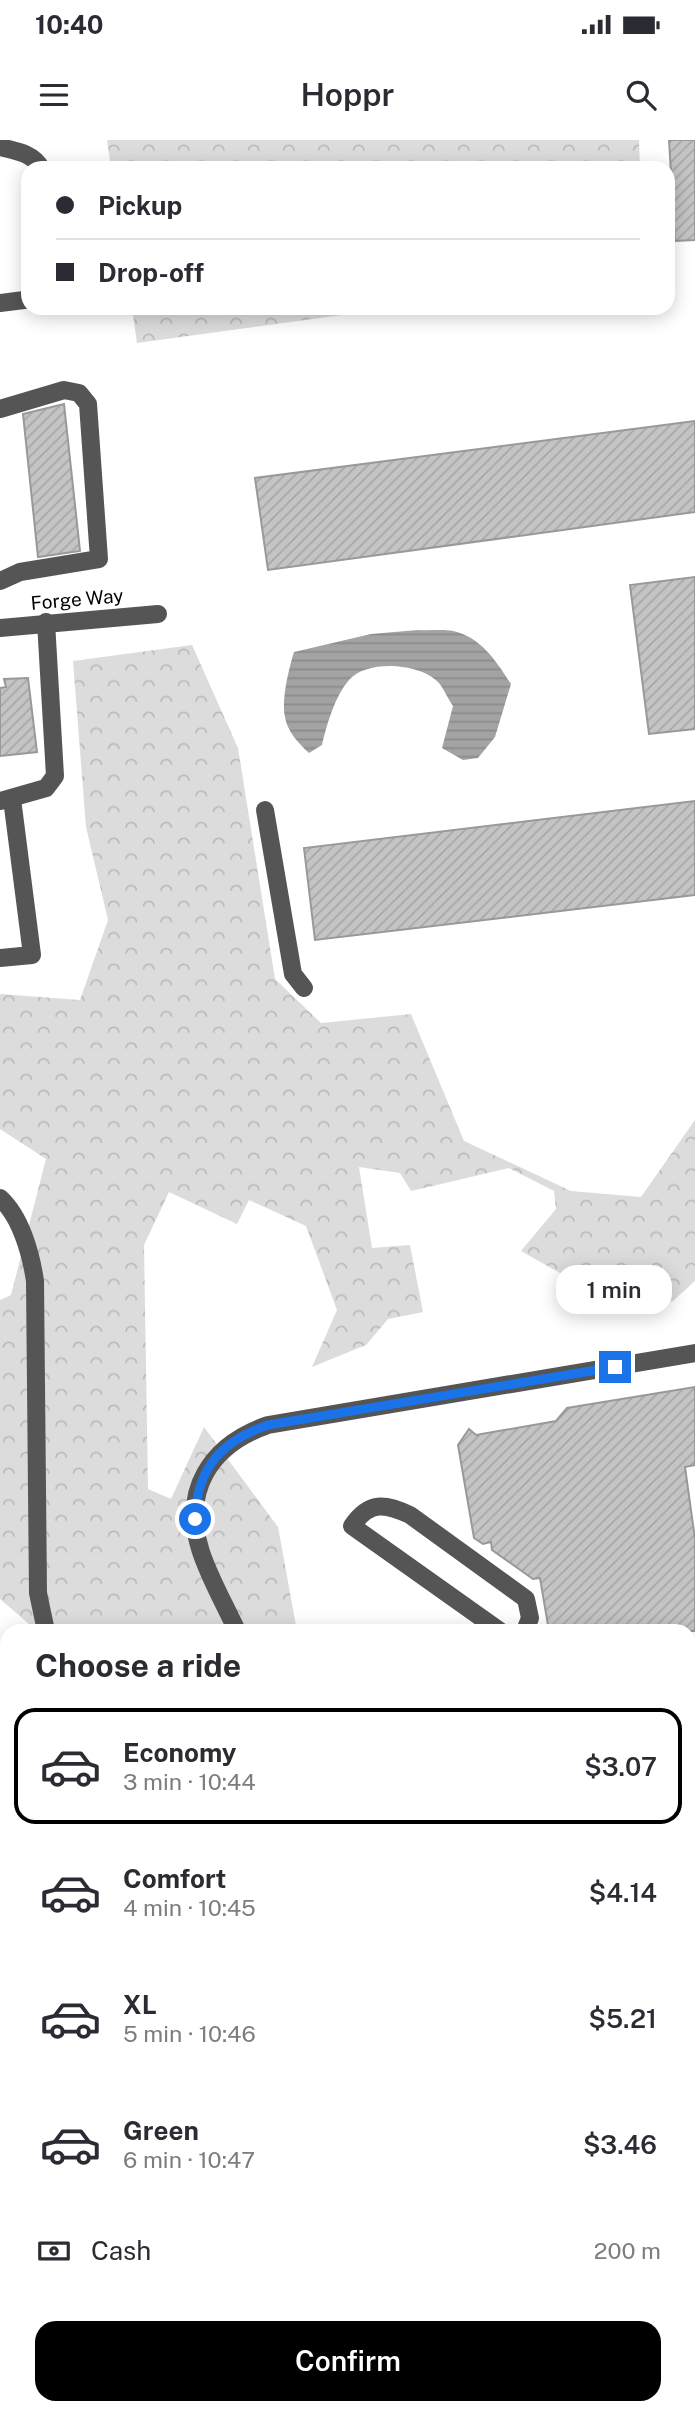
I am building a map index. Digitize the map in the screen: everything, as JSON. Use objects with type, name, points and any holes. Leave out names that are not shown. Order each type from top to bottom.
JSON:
[{"type":"street","points":[[0,148],[22,152],[36,161]]},
{"type":"street","points":[[0,303],[21,300]]},
{"type":"street","points":[[0,410],[64,390],[79,393],[88,404],[99,559],[20,572],[0,581]]},
{"type":"street","name":"Forge Way","points":[[0,628],[158,614]]},
{"type":"street","points":[[0,958],[32,955],[6,800],[46,788],[55,776],[46,622]]},
{"type":"street","points":[[265,810],[293,974],[304,988]]},
{"type":"street","points":[[0,1198],[16,1222],[32,1259],[35,1281],[38,1593],[45,1624]]},
{"type":"street","points":[[234,1624],[201,1552],[195,1519],[196,1500],[204,1477],[220,1451],[236,1438],[268,1425],[695,1353]]},
{"type":"street","points":[[490,1624],[352,1526],[364,1512],[378,1506],[395,1508],[410,1515],[526,1600],[530,1618],[528,1624]]},
{"type":"green space","points":[[107,140],[639,140],[640,161],[110,161]]},
{"type":"green space","points":[[133,315],[342,315],[137,343]]},
{"type":"green space","points":[[192,645],[238,748],[275,979],[321,1023],[411,1014],[464,1141],[571,1191],[641,1197],[695,1120],[695,1281],[673,1301],[620,1307],[521,1251],[556,1209],[554,1191],[509,1168],[411,1191],[400,1173],[359,1167],[372,1248],[410,1245],[423,1312],[388,1319],[366,1345],[312,1367],[337,1310],[306,1226],[249,1200],[237,1224],[169,1192],[144,1245],[148,1489],[171,1499],[204,1427],[278,1527],[296,1624],[29,1624],[0,1599],[0,1300],[11,1295],[46,1159],[0,1129],[0,994],[80,1000],[108,920],[86,827],[73,661]]},
{"type":"shaded area","points":[[418,630],[453,631],[472,639],[493,659],[511,684],[495,737],[478,758],[463,760],[442,748],[453,706],[439,683],[420,671],[394,666],[368,669],[349,680],[336,702],[322,745],[309,753],[291,732],[285,717],[285,693],[294,652],[371,634]]},
{"type":"building","points":[[669,140],[695,140],[695,240],[675,241],[675,161],[670,161]]},
{"type":"building","points":[[64,404],[80,551],[38,557],[23,414]]},
{"type":"building","points":[[695,421],[695,512],[268,570],[255,478]]},
{"type":"building","points":[[695,577],[695,729],[649,734],[630,585]]},
{"type":"building","points":[[28,678],[37,752],[0,756],[0,688],[6,687],[4,679]]},
{"type":"building","points":[[695,801],[695,895],[315,940],[304,848]]},
{"type":"building","points":[[695,1387],[695,1465],[685,1467],[695,1539],[695,1624],[548,1624],[540,1578],[533,1579],[492,1550],[491,1542],[483,1544],[474,1538],[458,1445],[469,1429],[476,1435],[556,1421],[567,1408]]},
{"type":"route","points":[[195,1519],[196,1500],[207,1470],[220,1451],[249,1431],[268,1425],[615,1367]]}]
